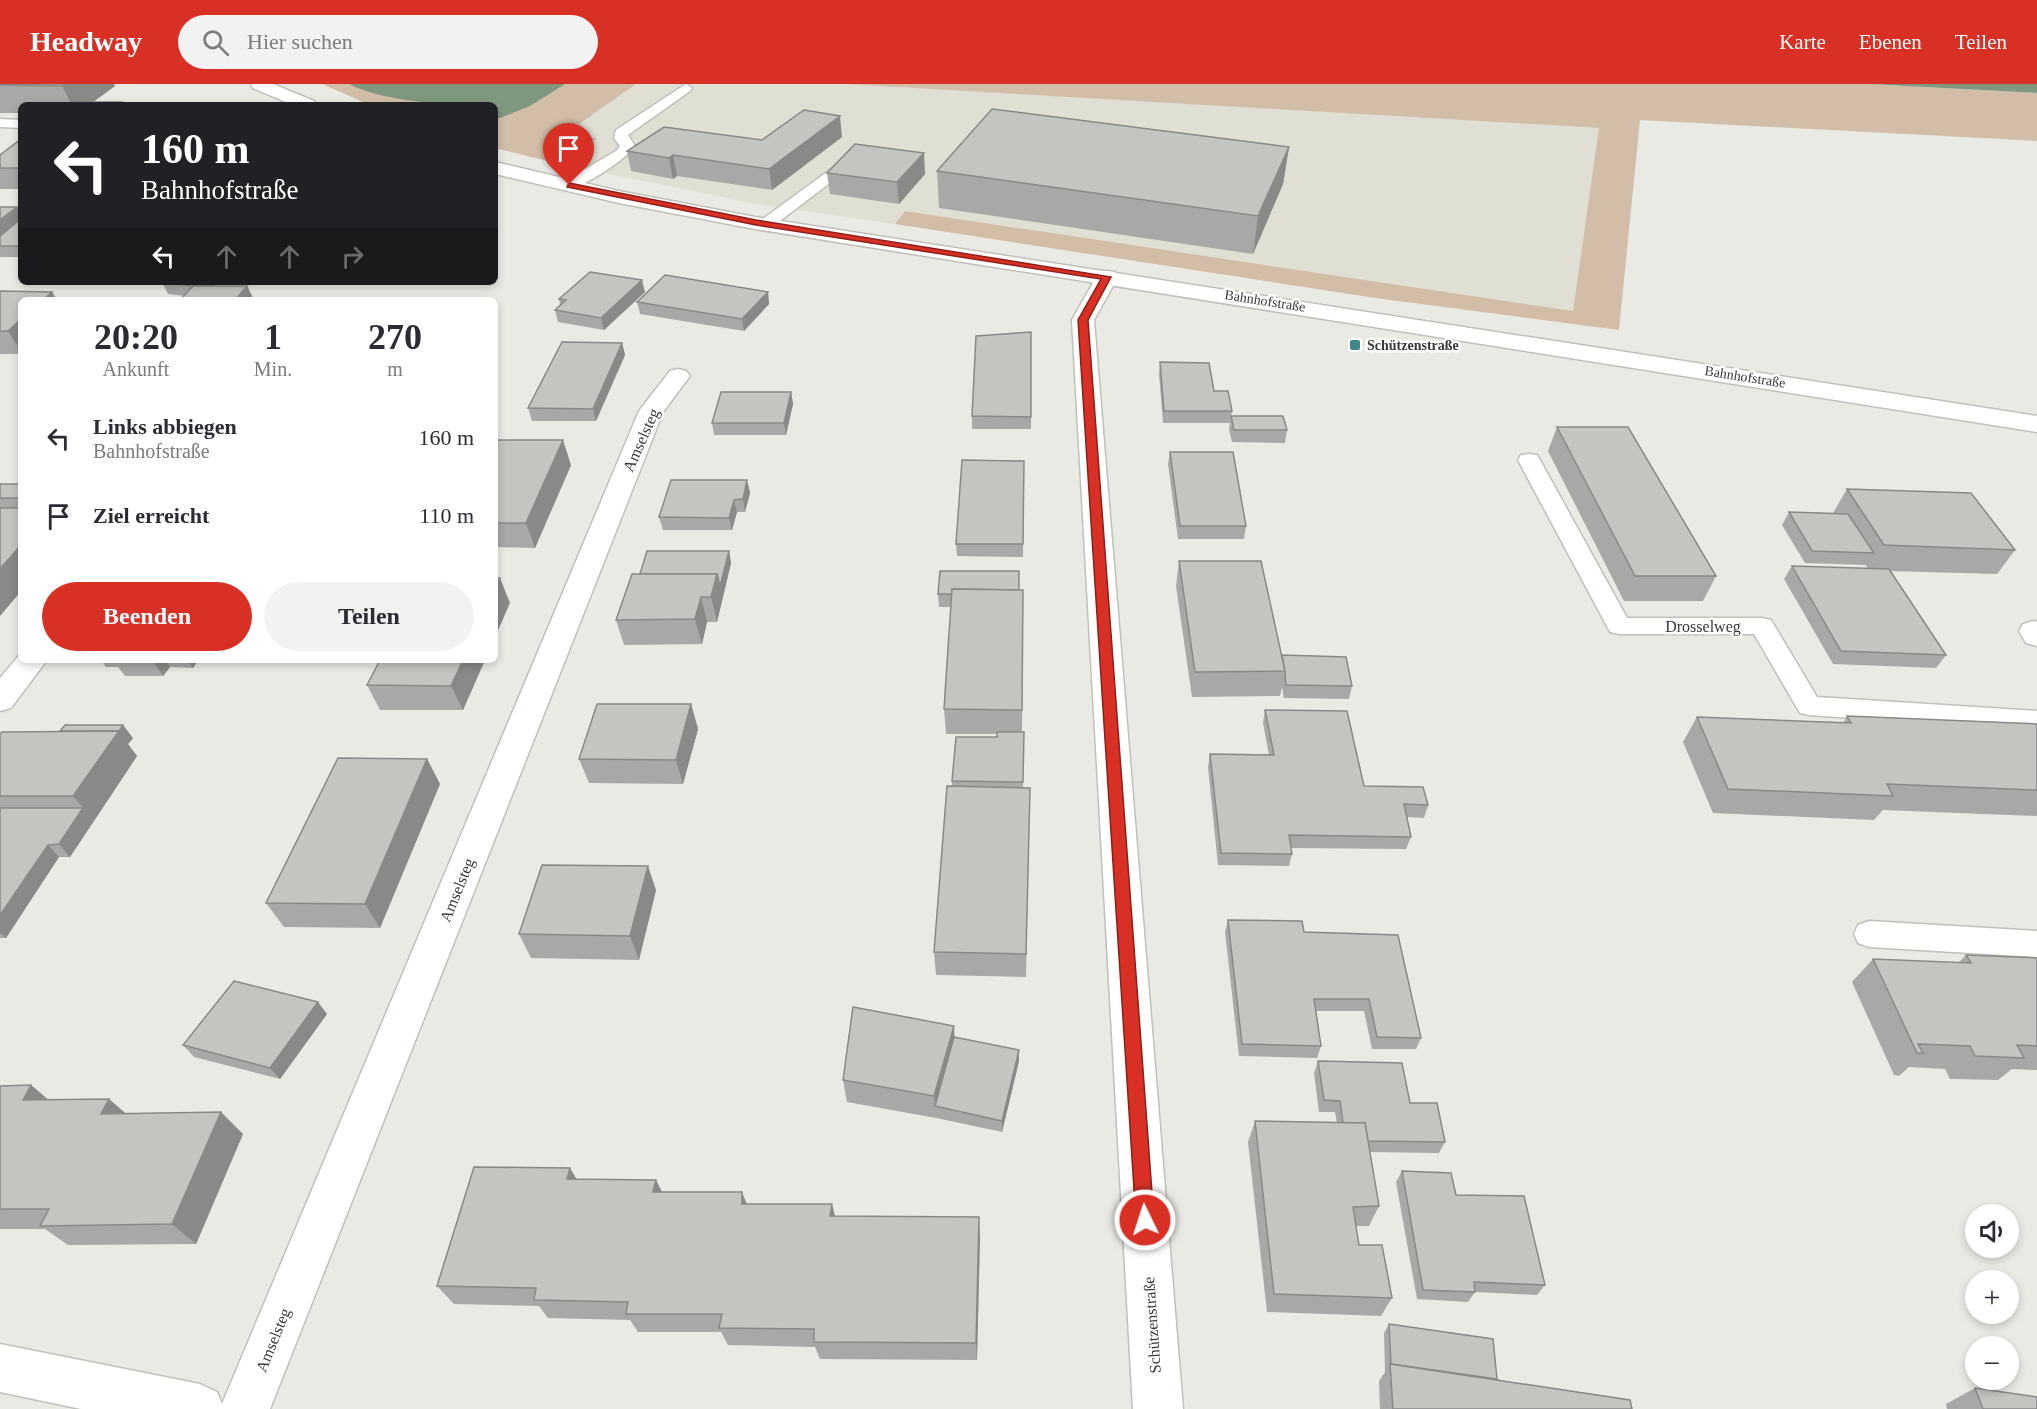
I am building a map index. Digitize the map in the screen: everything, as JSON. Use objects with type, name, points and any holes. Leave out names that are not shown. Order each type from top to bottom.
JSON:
[{"type":"street","points":[[259,84],[301,102]]},
{"type":"street","name":"Bahnhofstraße","points":[[498,169],[766,224],[2037,424]]},
{"type":"street","name":"Schützenstraße","points":[[1107,277],[1083,320],[1158,1409]]},
{"type":"street","name":"Amselsteg","points":[[245,1409],[651,411],[678,376]]},
{"type":"street","points":[[0,700],[30,663]]},
{"type":"street","points":[[0,1368],[200,1409]]},
{"type":"lane","points":[[569,185],[621,153],[628,146],[621,138],[621,133],[685,88]]},
{"type":"lane","points":[[0,123],[18,124]]},
{"type":"lane","points":[[766,224],[858,154]]},
{"type":"lane","name":"Drosselweg","points":[[1529,460],[1618,626],[1762,626],[1809,706],[2037,721]]},
{"type":"lane","points":[[1869,933],[2037,944]]},
{"type":"shaded area","points":[[322,84],[636,84],[568,132],[597,139],[556,163],[498,149],[498,102],[363,102]]},
{"type":"shaded area","points":[[349,84],[565,84],[530,106],[500,118],[498,118],[498,102],[420,102],[364,90]]},
{"type":"shaded area","points":[[636,84],[846,84],[1600,128],[1573,311],[906,211],[895,224],[756,204],[556,163],[596,139],[567,133]]},
{"type":"shaded area","points":[[846,84],[1868,84],[2037,93],[2037,141],[1640,120],[1619,330],[1375,298],[895,224],[905,211],[1573,311],[1599,128]]},
{"type":"shaded area","points":[[1868,84],[2037,84],[2037,93]]},
{"type":"building","points":[[0,84],[65,84],[62,86]]},
{"type":"building","points":[[992,109],[1289,147],[1258,216],[937,171]]},
{"type":"building","points":[[804,110],[840,116],[769,169],[673,155],[669,158],[627,151],[664,127],[762,140]]},
{"type":"building","points":[[18,141],[18,168],[0,168],[0,155]]},
{"type":"building","points":[[855,144],[924,153],[897,182],[827,173]]},
{"type":"building","points":[[0,207],[17,207],[0,220]]},
{"type":"building","points":[[18,221],[18,246],[0,246],[0,236]]},
{"type":"building","points":[[590,272],[642,280],[601,318],[555,310],[566,300],[559,299]]},
{"type":"building","points":[[665,275],[768,292],[742,319],[637,302]]},
{"type":"building","points":[[193,286],[247,286],[238,297],[183,297]]},
{"type":"building","points":[[0,291],[52,292],[46,297],[18,297],[18,322],[8,331],[0,331]]},
{"type":"building","points":[[1031,332],[1031,417],[972,416],[976,336]]},
{"type":"building","points":[[562,342],[622,343],[593,409],[528,408]]},
{"type":"building","points":[[1160,362],[1209,363],[1214,391],[1228,391],[1232,411],[1164,411]]},
{"type":"building","points":[[721,392],[791,392],[784,423],[712,423]]},
{"type":"building","points":[[1231,416],[1283,416],[1287,430],[1234,430]]},
{"type":"building","points":[[1557,427],[1628,427],[1716,576],[1635,576]]},
{"type":"building","points":[[498,440],[563,440],[526,523],[498,523]]},
{"type":"building","points":[[1170,452],[1233,452],[1246,526],[1180,526]]},
{"type":"building","points":[[962,460],[1024,461],[1023,544],[956,544]]},
{"type":"building","points":[[671,480],[747,480],[743,499],[734,500],[729,518],[659,517]]},
{"type":"building","points":[[0,484],[18,484],[18,498],[0,498]]},
{"type":"building","points":[[1847,489],[1971,493],[2015,550],[1884,545]]},
{"type":"building","points":[[0,508],[18,508],[18,548],[0,569]]},
{"type":"building","points":[[1789,512],[1848,514],[1874,553],[1812,551]]},
{"type":"building","points":[[647,551],[729,551],[720,586],[717,574],[640,574]]},
{"type":"building","points":[[1179,561],[1261,561],[1285,671],[1195,672]]},
{"type":"building","points":[[1792,566],[1889,569],[1946,655],[1841,651]]},
{"type":"building","points":[[940,571],[1019,571],[1019,590],[952,589],[952,594],[938,594]]},
{"type":"building","points":[[632,574],[717,574],[711,597],[701,597],[695,619],[616,620]]},
{"type":"building","points":[[952,589],[1023,590],[1022,710],[944,709]]},
{"type":"building","points":[[1282,655],[1346,657],[1352,686],[1286,685]]},
{"type":"building","points":[[378,663],[462,663],[451,686],[367,685]]},
{"type":"building","points":[[597,704],[691,704],[676,760],[579,759]]},
{"type":"building","points":[[1265,710],[1347,711],[1364,786],[1423,787],[1428,805],[1404,804],[1411,837],[1289,835],[1292,854],[1221,853],[1210,754],[1274,755]]},
{"type":"building","points":[[1847,716],[2037,724],[2037,790],[1887,784],[1893,796],[1728,789],[1697,717],[1851,723]]},
{"type":"building","points":[[65,725],[123,725],[119,731],[60,731]]},
{"type":"building","points":[[119,731],[73,796],[0,796],[0,734],[2,732]]},
{"type":"building","points":[[997,732],[1024,732],[1023,782],[952,781],[956,737],[997,737]]},
{"type":"building","points":[[338,758],[427,759],[365,904],[266,903]]},
{"type":"building","points":[[947,786],[1030,788],[1026,954],[934,952]]},
{"type":"building","points":[[0,808],[83,808],[59,844],[48,845],[0,915]]},
{"type":"building","points":[[542,865],[648,866],[630,936],[519,934]]},
{"type":"building","points":[[1228,920],[1302,921],[1304,932],[1398,935],[1421,1038],[1377,1037],[1369,999],[1314,999],[1321,1046],[1242,1044]]},
{"type":"building","points":[[1966,955],[2037,958],[2037,1046],[2017,1045],[2024,1058],[1975,1056],[1970,1046],[1918,1044],[1923,1053],[1917,1053],[1873,959],[1971,963]]},
{"type":"building","points":[[234,981],[318,1002],[270,1068],[183,1045]]},
{"type":"building","points":[[853,1007],[954,1026],[934,1096],[843,1080]]},
{"type":"building","points":[[954,1037],[1019,1050],[1002,1121],[935,1106]]},
{"type":"building","points":[[1318,1061],[1402,1063],[1410,1103],[1437,1103],[1445,1142],[1368,1141],[1365,1123],[1343,1123],[1340,1101],[1324,1100]]},
{"type":"building","points":[[31,1085],[23,1100],[109,1099],[101,1114],[221,1112],[172,1224],[40,1226],[49,1209],[0,1209],[0,1086]]},
{"type":"building","points":[[1255,1121],[1365,1123],[1379,1206],[1353,1207],[1359,1245],[1382,1245],[1392,1298],[1274,1294]]},
{"type":"building","points":[[474,1167],[570,1168],[567,1179],[656,1180],[653,1192],[742,1192],[742,1204],[832,1204],[830,1216],[979,1217],[976,1343],[814,1342],[814,1329],[719,1328],[722,1314],[626,1314],[628,1302],[534,1300],[536,1288],[437,1286]]},
{"type":"building","points":[[1402,1171],[1451,1173],[1456,1195],[1524,1196],[1545,1285],[1474,1282],[1475,1292],[1423,1290]]},
{"type":"building","points":[[1389,1324],[1493,1339],[1497,1379],[1391,1364]]},
{"type":"building","points":[[1390,1364],[1630,1400],[1632,1409],[1393,1409]]},
{"type":"building","points":[[1976,1390],[2037,1397],[2037,1409],[1983,1409]]},
{"type":"place","name":"Schützenstraße","points":[[1355,345]]},
{"type":"route","points":[[569,185],[619,197],[756,223],[1107,277],[1083,320],[1145,1220]]}]
